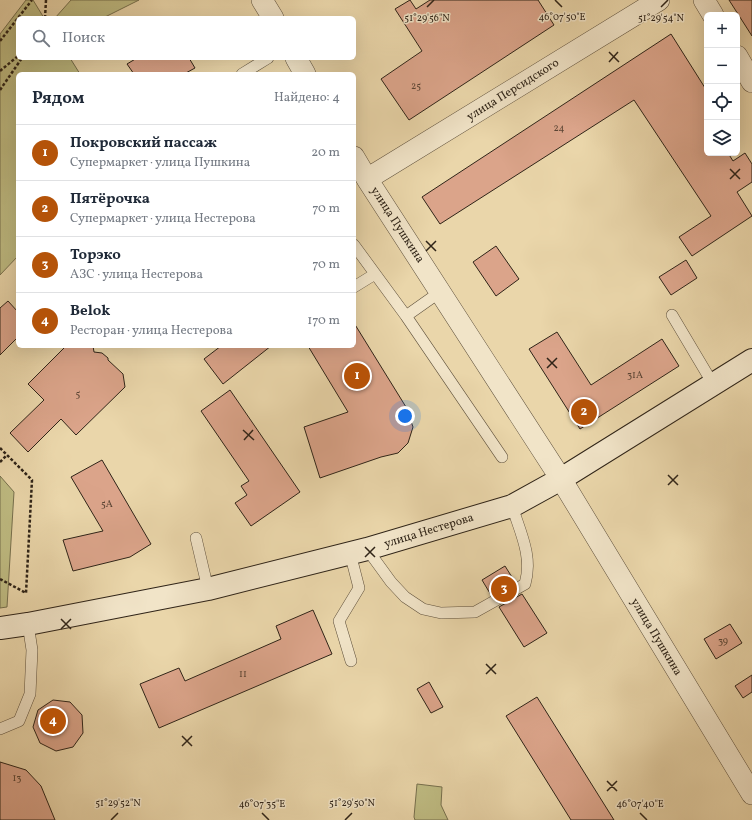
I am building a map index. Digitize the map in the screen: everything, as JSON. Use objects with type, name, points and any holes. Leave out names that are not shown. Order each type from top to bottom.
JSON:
[{"type":"main road","name":"улица Нестерова","points":[[0,628],[28,624],[208,589],[359,551],[512,506],[561,480],[752,360]]},
{"type":"street","points":[[262,0],[272,16]]},
{"type":"street","name":"улица Персидского","points":[[358,167],[659,0]]},
{"type":"street","points":[[704,0],[710,12]]},
{"type":"street","points":[[297,60],[304,72]]},
{"type":"street","points":[[740,61],[752,82]]},
{"type":"street","name":"улица Пушкина","points":[[358,167],[561,480],[751,788]]},
{"type":"lane","points":[[245,72],[265,60]]},
{"type":"lane","points":[[356,248],[406,316],[502,457]]},
{"type":"lane","points":[[356,286],[375,274]]},
{"type":"lane","points":[[406,316],[440,292]]},
{"type":"lane","points":[[672,315],[713,384]]},
{"type":"lane","points":[[359,551],[404,597],[423,609],[441,614],[476,612],[525,584],[528,573],[528,556],[512,506]]},
{"type":"lane","points":[[196,538],[208,589]]},
{"type":"lane","points":[[351,661],[339,621],[359,588],[359,551]]},
{"type":"lane","points":[[0,729],[18,721],[30,694],[32,650],[28,624]]},
{"type":"path","points":[[20,16],[32,0]]},
{"type":"path","points":[[45,16],[46,0]]},
{"type":"path","points":[[0,41],[16,20]]},
{"type":"path","points":[[0,71],[16,58]]},
{"type":"path","points":[[0,90],[21,60]]},
{"type":"path","points":[[0,448],[32,480],[26,593],[0,579]]},
{"type":"path","points":[[0,462],[7,455]]},
{"type":"shaded area","points":[[26,0],[33,0],[43,16],[16,16],[16,60],[71,60],[79,72],[16,72],[16,258],[0,275],[0,34]]},
{"type":"shaded area","points":[[71,0],[139,0],[107,16],[57,16]]},
{"type":"shaded area","points":[[0,476],[14,492],[7,607],[0,608]]},
{"type":"shaded area","points":[[417,784],[442,787],[441,805],[448,820],[415,820]]},
{"type":"building","points":[[410,0],[416,9],[430,0],[538,0],[554,25],[409,120],[381,79],[422,51],[395,9]]},
{"type":"building","points":[[729,0],[752,0],[752,36],[740,17],[740,12],[737,12]]},
{"type":"building","points":[[671,34],[704,86],[704,156],[730,156],[733,161],[745,153],[752,164],[752,182],[737,192],[752,216],[692,256],[679,237],[711,216],[634,100],[440,224],[422,197]]},
{"type":"building","points":[[134,60],[190,60],[195,68],[188,72],[133,72],[127,64]]},
{"type":"building","points":[[496,246],[519,279],[496,296],[473,262]]},
{"type":"building","points":[[686,260],[697,278],[671,295],[659,277]]},
{"type":"building","points":[[8,301],[16,310],[16,339],[0,355],[0,308]]},
{"type":"building","points":[[356,326],[406,407],[413,427],[408,443],[398,453],[381,457],[320,478],[304,427],[348,412],[309,348],[356,348]]},
{"type":"building","points":[[557,332],[591,385],[662,339],[679,366],[580,429],[529,349]]},
{"type":"building","points":[[64,348],[93,348],[94,352],[102,353],[123,374],[125,387],[76,435],[61,419],[28,452],[10,433],[44,400],[28,384]]},
{"type":"building","points":[[218,348],[268,348],[223,384],[204,359]]},
{"type":"building","points":[[230,390],[300,492],[251,526],[235,503],[247,495],[241,486],[249,481],[201,411]]},
{"type":"building","points":[[102,460],[151,544],[130,557],[73,571],[63,540],[103,531],[71,477]]},
{"type":"building","points":[[505,566],[515,582],[491,595],[482,580]]},
{"type":"building","points":[[522,594],[547,633],[524,647],[499,607]]},
{"type":"building","points":[[313,610],[332,654],[159,728],[140,684],[179,668],[185,681],[281,639],[276,626]]},
{"type":"building","points":[[730,624],[742,643],[716,659],[704,639]]},
{"type":"building","points":[[752,675],[752,692],[743,698],[735,686]]},
{"type":"building","points":[[429,682],[443,707],[431,713],[417,689]]},
{"type":"building","points":[[537,697],[614,820],[571,820],[506,716]]},
{"type":"building","points":[[53,700],[70,702],[82,715],[83,733],[73,747],[56,751],[40,743],[33,727],[38,710]]},
{"type":"building","points":[[0,762],[26,770],[41,786],[55,820],[0,820]]},
{"type":"place","name":"Покровский пассаж","points":[[357,376]]},
{"type":"place","name":"Пятёрочка","points":[[584,412]]},
{"type":"place","name":"Торэко","points":[[504,589]]},
{"type":"place","name":"Belok","points":[[53,721]]}]
